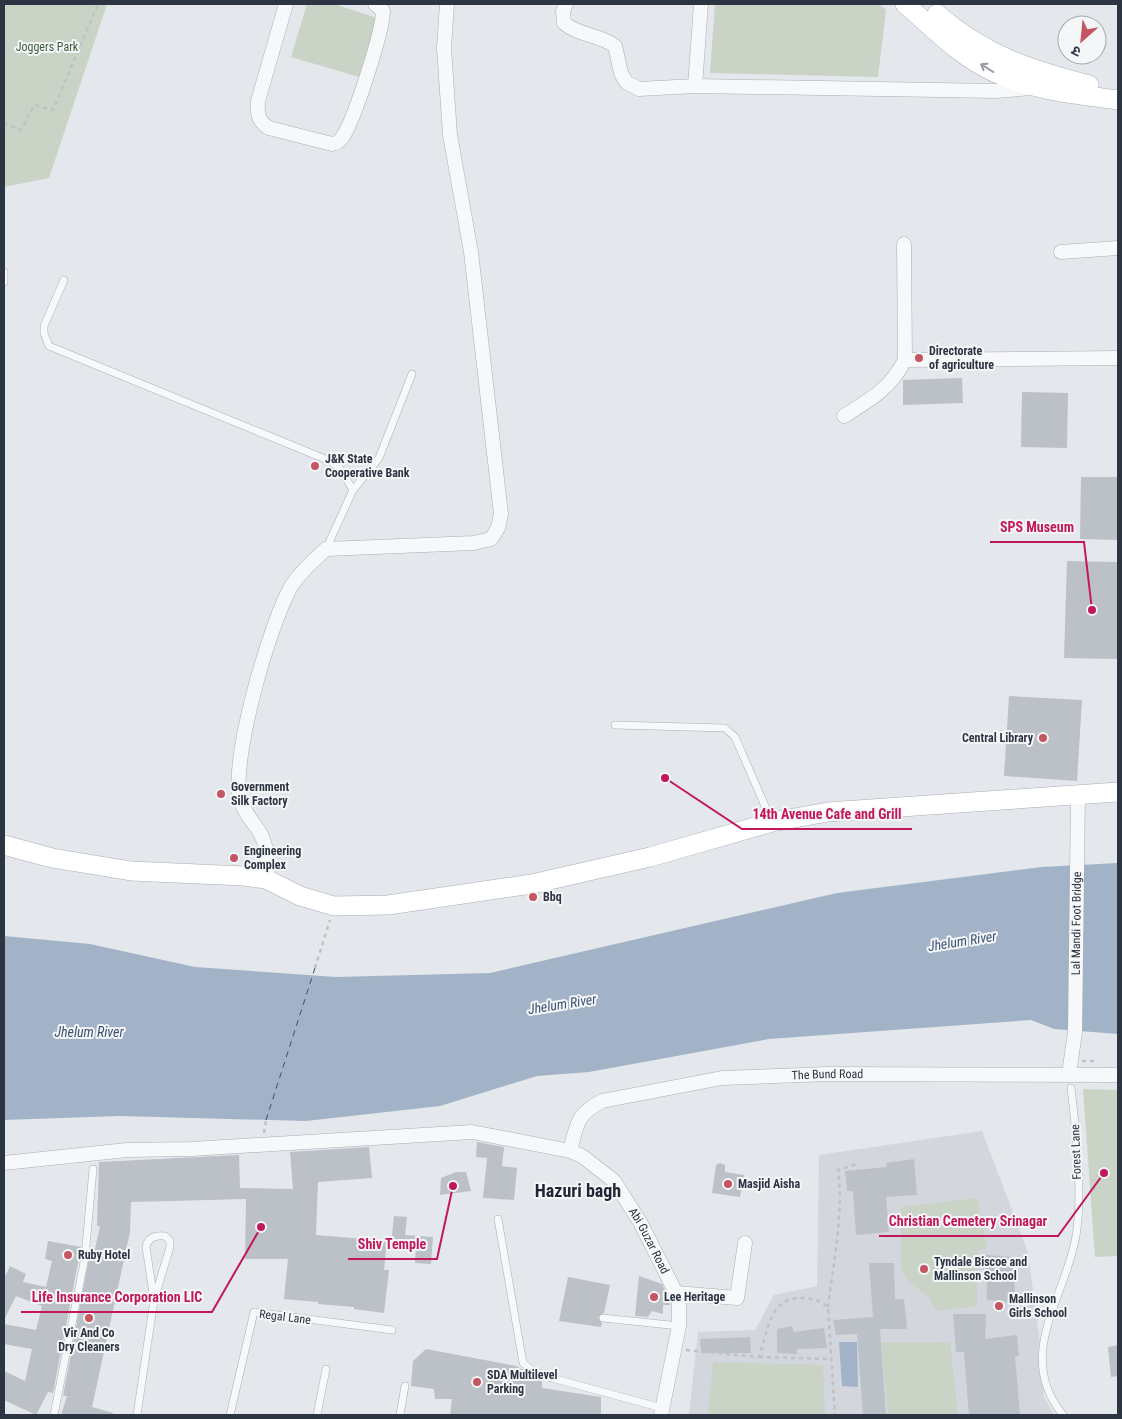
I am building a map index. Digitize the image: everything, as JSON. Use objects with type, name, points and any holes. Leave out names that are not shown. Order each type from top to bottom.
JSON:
[{"type":"main road","points":[[905,4],[959,51],[994,73],[1034,87],[1118,100]]},
{"type":"main road","points":[[925,4],[955,30],[983,48],[1013,63],[1101,88],[1118,90]]},
{"type":"main road","points":[[4,844],[52,858],[131,870],[244,876],[266,879],[300,896],[334,906],[388,905],[532,884],[650,857],[772,822],[828,812],[1118,792]]},
{"type":"street","points":[[286,4],[258,101],[257,113],[261,122],[269,128],[332,144],[341,139],[351,120],[382,28],[383,11],[375,4]]},
{"type":"street","points":[[266,879],[268,863],[266,846],[261,833],[240,800],[238,782],[241,748],[262,670],[283,603],[301,572],[326,549],[474,543],[491,539],[498,528],[501,514],[471,252],[450,135],[444,48],[447,4]]},
{"type":"street","points":[[566,4],[563,10],[564,23],[575,31],[598,36],[615,46],[621,73],[630,86],[639,89],[695,86],[996,91],[1034,87],[1047,74]]},
{"type":"street","points":[[695,86],[701,4]]},
{"type":"street","points":[[844,416],[878,395],[896,377],[905,360],[904,244]]},
{"type":"street","points":[[1061,252],[1118,248]]},
{"type":"street","points":[[905,360],[1118,358]]},
{"type":"street","name":"Lal Mandi Foot Bridge","points":[[1070,1081],[1075,1032],[1080,815],[1078,794]]},
{"type":"street","name":"The Bund Road","points":[[570,1150],[577,1124],[585,1110],[602,1101],[722,1078],[829,1074],[1070,1081],[1118,1076]]},
{"type":"street","name":"Abi Guzar Road","points":[[4,1163],[127,1150],[191,1149],[464,1132],[516,1138],[570,1150],[582,1156],[614,1181],[640,1222],[676,1292],[680,1310],[679,1326],[662,1412]]},
{"type":"street","points":[[676,1292],[737,1298],[745,1243]]},
{"type":"lane","points":[[4,272],[4,282]]},
{"type":"lane","points":[[64,280],[44,326],[44,333],[49,346],[330,461],[339,467],[353,490]]},
{"type":"lane","points":[[326,549],[353,490],[379,458],[412,374]]},
{"type":"lane","points":[[615,725],[725,728],[735,737],[772,822]]},
{"type":"lane","name":"Forest Lane","points":[[1063,1415],[1049,1394],[1042,1366],[1042,1354],[1047,1325],[1076,1236],[1076,1136],[1070,1081]]},
{"type":"lane","points":[[54,1415],[86,1257],[93,1169]]},
{"type":"lane","points":[[498,1219],[523,1363],[533,1372],[662,1412]]},
{"type":"lane","points":[[137,1415],[154,1300],[170,1247],[170,1241],[165,1236],[154,1236],[147,1243],[154,1300]]},
{"type":"lane","name":"Regal Lane","points":[[230,1415],[254,1312],[392,1330]]},
{"type":"lane","points":[[603,1318],[679,1326]]},
{"type":"lane","points":[[317,1415],[326,1369]]},
{"type":"lane","points":[[400,1415],[405,1386]]},
{"type":"path","points":[[4,123],[21,130],[34,105],[53,110],[98,4]]},
{"type":"path","points":[[315,968],[334,906]]},
{"type":"path","points":[[835,1415],[828,1307],[836,1239],[838,1170],[857,1164]]},
{"type":"path","points":[[759,1356],[777,1306],[790,1297],[818,1299],[828,1307]]},
{"type":"path","points":[[674,1349],[759,1356],[832,1359]]},
{"type":"shaded area","name":"Tyndale Biscoe and Mallinson School","points":[[982,1131],[1028,1252],[1039,1335],[1044,1397],[1054,1415],[689,1415],[698,1332],[755,1330],[774,1295],[817,1286],[819,1155]]},
{"type":"green space","name":"Joggers Park","points":[[4,4],[107,4],[49,178],[4,187]]},
{"type":"green space","points":[[307,4],[334,4],[380,19],[363,78],[291,57]]},
{"type":"green space","points":[[715,4],[879,4],[886,10],[878,77],[710,73]]},
{"type":"green space","points":[[1083,1089],[1118,1090],[1118,1256],[1095,1257]]},
{"type":"green space","points":[[977,1198],[987,1248],[978,1251],[977,1306],[936,1311],[930,1298],[912,1284],[901,1270],[901,1207]]},
{"type":"green space","points":[[950,1342],[958,1415],[888,1415],[881,1343]]},
{"type":"green space","points":[[713,1362],[823,1365],[825,1415],[708,1415]]},
{"type":"water","name":"Jhelum River","points":[[1118,863],[1118,1034],[1054,1029],[1031,1020],[769,1039],[589,1072],[537,1076],[440,1106],[306,1121],[120,1116],[4,1120],[4,936],[90,944],[195,967],[336,977],[490,973],[837,893],[1042,867]]},
{"type":"water","points":[[839,1342],[857,1342],[858,1387],[842,1386]]},
{"type":"building","points":[[962,378],[963,403],[903,405],[903,380]]},
{"type":"building","points":[[1022,392],[1068,393],[1067,448],[1021,447]]},
{"type":"building","points":[[1081,477],[1118,477],[1118,540],[1080,539]]},
{"type":"building","points":[[1067,561],[1118,562],[1118,659],[1064,658]]},
{"type":"building","name":"Central Library","points":[[1009,696],[1082,700],[1077,781],[1004,776]]},
{"type":"building","points":[[477,1142],[504,1147],[502,1166],[517,1168],[514,1200],[483,1198],[487,1158],[476,1157]]},
{"type":"building","points":[[369,1147],[372,1178],[318,1182],[316,1235],[387,1241],[384,1270],[389,1270],[384,1313],[354,1309],[354,1307],[284,1299],[288,1259],[245,1259],[246,1199],[131,1202],[130,1232],[92,1407],[113,1413],[112,1415],[61,1415],[67,1396],[63,1396],[91,1248],[95,1249],[100,1226],[97,1226],[99,1162],[239,1155],[240,1188],[293,1189],[290,1152]]},
{"type":"building","points":[[914,1159],[917,1195],[886,1197],[889,1232],[856,1235],[853,1191],[847,1191],[845,1171],[887,1167],[886,1163]]},
{"type":"building","name":"Masjid Aisha","points":[[720,1163],[725,1165],[725,1172],[744,1175],[740,1197],[712,1193],[716,1165]]},
{"type":"building","points":[[456,1172],[466,1172],[471,1191],[440,1195],[441,1178]]},
{"type":"building","points":[[394,1216],[407,1217],[405,1235],[433,1237],[431,1264],[415,1263],[416,1247],[391,1245]]},
{"type":"building","points":[[48,1241],[81,1247],[53,1393],[48,1392],[36,1415],[4,1400],[4,1371],[25,1381],[32,1349],[4,1344],[4,1324],[36,1330],[42,1306],[16,1296],[4,1320],[4,1279],[10,1266],[26,1274],[23,1282],[46,1287],[52,1261],[45,1259]]},
{"type":"building","points":[[986,1255],[1014,1257],[1015,1303],[987,1300]]},
{"type":"building","points":[[869,1263],[894,1263],[895,1299],[904,1299],[907,1329],[880,1329],[886,1415],[863,1415],[857,1334],[836,1335],[833,1320],[873,1317]]},
{"type":"building","name":"Lee Heritage","points":[[639,1276],[662,1284],[670,1301],[670,1305],[663,1305],[663,1314],[652,1311],[648,1317],[635,1316]]},
{"type":"building","points":[[568,1277],[610,1285],[604,1313],[598,1317],[602,1323],[601,1327],[559,1321]]},
{"type":"building","points":[[953,1314],[986,1314],[985,1339],[1017,1335],[1019,1356],[1015,1356],[1020,1415],[969,1415],[964,1352],[956,1352]]},
{"type":"building","points":[[792,1326],[794,1332],[824,1328],[827,1348],[797,1349],[797,1354],[777,1353],[777,1329]]},
{"type":"building","points":[[750,1337],[751,1353],[701,1353],[700,1339]]},
{"type":"building","points":[[1118,1345],[1118,1376],[1111,1377],[1108,1347]]},
{"type":"building","name":"SDA Multilevel Parking","points":[[426,1349],[516,1366],[542,1380],[542,1388],[601,1397],[601,1415],[450,1415],[452,1399],[435,1399],[434,1389],[411,1386],[413,1361]]},
{"type":"ferry route","points":[[266,1120],[315,968]]},
{"type":"place","name":"Directorate of agriculture","points":[[919,358]]},
{"type":"place","name":"J&K State Cooperative Bank","points":[[315,466]]},
{"type":"place","name":"SPS Museum","points":[[1092,610]]},
{"type":"place","name":"Central Library","points":[[1043,738]]},
{"type":"place","name":"14th Avenue Cafe and Grill","points":[[665,778]]},
{"type":"place","name":"Government Silk Factory","points":[[221,794]]},
{"type":"place","name":"Engineering Complex","points":[[234,858]]},
{"type":"place","name":"Bbq","points":[[533,897]]},
{"type":"place","name":"Christian Cemetery Srinagar","points":[[1104,1173]]},
{"type":"place","name":"Masjid Aisha","points":[[728,1184]]},
{"type":"place","name":"Shiv Temple","points":[[453,1186]]},
{"type":"place","name":"Life Insurance Corporation LIC","points":[[261,1227]]},
{"type":"place","name":"Ruby Hotel","points":[[68,1255]]},
{"type":"place","name":"Tyndale Biscoe and Mallinson School","points":[[924,1269]]},
{"type":"place","name":"Lee Heritage","points":[[654,1297]]},
{"type":"place","name":"Mallinson Girls School","points":[[999,1306]]},
{"type":"place","name":"Vir And Co Dry Cleaners","points":[[89,1318]]},
{"type":"place","name":"SDA Multilevel Parking","points":[[477,1382]]},
{"type":"district","name":"Hazuri bagh","points":[[578,1190]]}]
